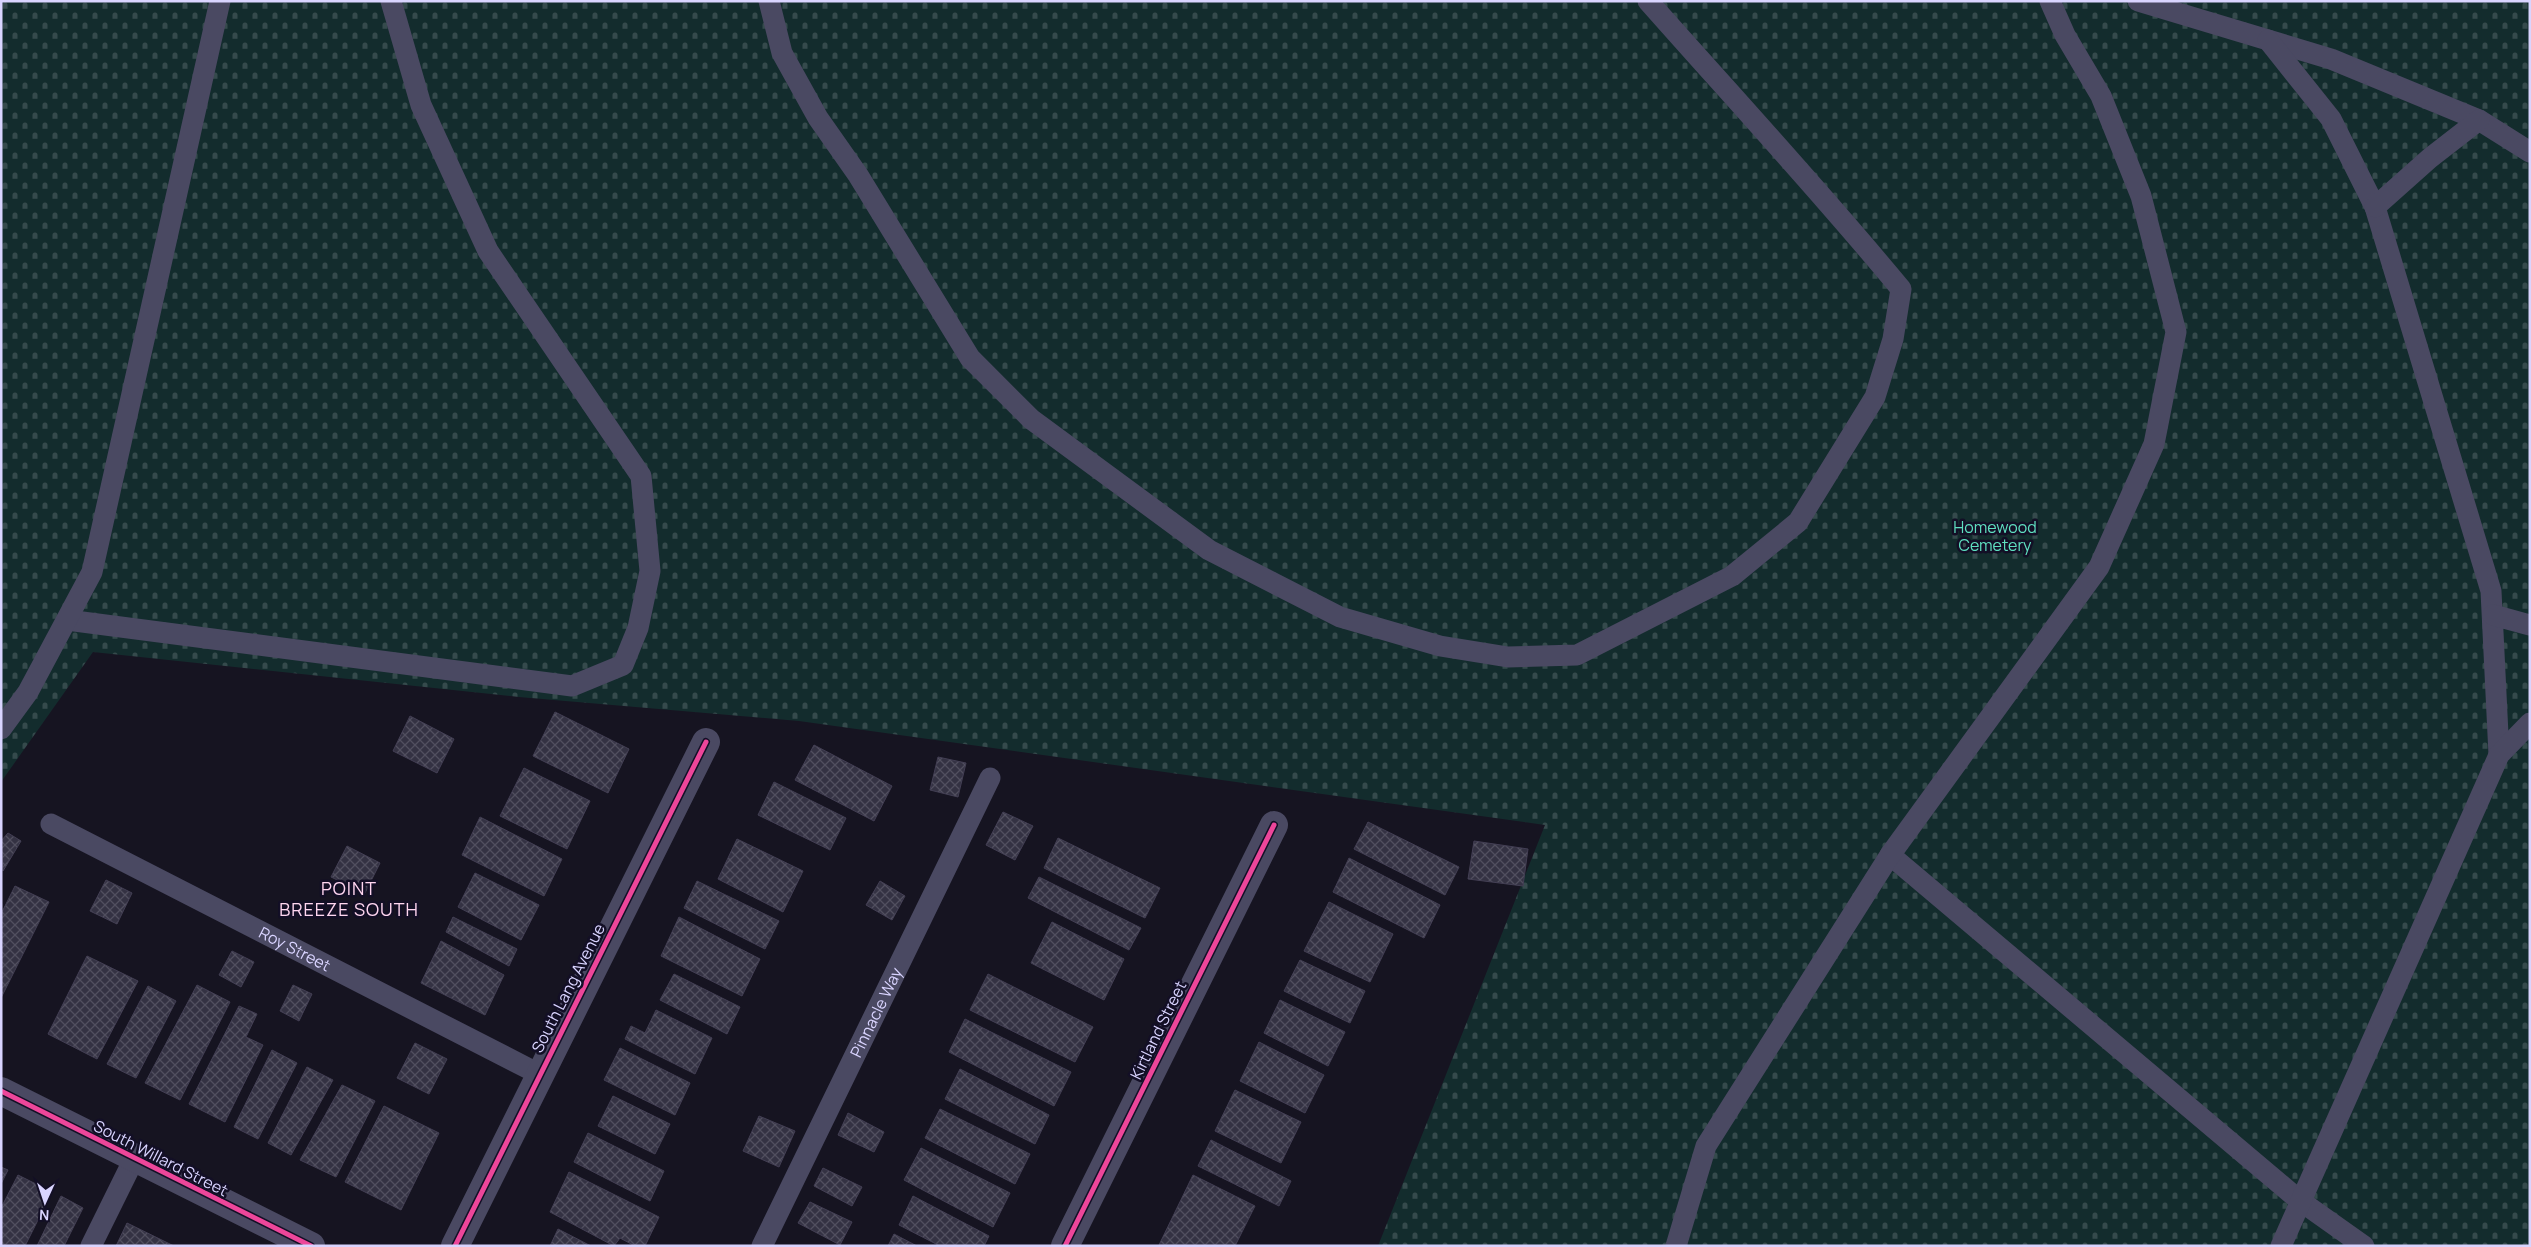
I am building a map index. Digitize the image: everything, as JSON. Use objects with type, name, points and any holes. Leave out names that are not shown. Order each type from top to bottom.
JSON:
[{"type":"street","name":"South Lang Avenue","points":[[455,1246],[706,742]]},
{"type":"street","name":"Kirtland Street","points":[[1065,1246],[1274,825]]},
{"type":"street","name":"South Willard Street","points":[[1,1091],[311,1246]]},
{"type":"lane","points":[[1,730],[28,692],[92,572],[220,1]]},
{"type":"lane","points":[[67,620],[572,686],[623,665],[638,628],[650,571],[642,476],[488,250],[421,105],[392,1]]},
{"type":"lane","points":[[769,1],[782,53],[818,118],[858,174],[970,358],[1031,419],[1210,550],[1340,617],[1440,646],[1508,657],[1577,655],[1732,576],[1798,522],[1875,397],[1893,339],[1901,289],[1835,210],[1648,1]]},
{"type":"lane","points":[[1676,1246],[1706,1146],[1890,855],[2099,567],[2154,444],[2176,332],[2141,196],[2101,96],[2065,35],[2050,1]]},
{"type":"lane","points":[[2138,1],[2331,59],[2479,120],[2530,152]]},
{"type":"lane","points":[[2268,40],[2331,118],[2375,207],[2491,591],[2500,756]]},
{"type":"lane","points":[[2375,207],[2479,120]]},
{"type":"lane","points":[[2493,615],[2530,625]]},
{"type":"lane","points":[[2281,1246],[2299,1200],[2500,756],[2530,723]]},
{"type":"lane","name":"Pinnacle Way","points":[[762,1246],[990,778]]},
{"type":"lane","name":"Roy Street","points":[[51,824],[539,1074]]},
{"type":"lane","points":[[1890,855],[2299,1200],[2364,1246]]},
{"type":"lane","points":[[91,1246],[134,1159]]},
{"type":"green space","name":"Homewood Cemetery","points":[[1,1],[2530,1],[2530,1246],[1378,1246],[1545,825],[799,721],[519,697],[93,652],[1,782]]},
{"type":"building","points":[[555,712],[629,749],[608,793],[533,756]]},
{"type":"building","points":[[410,716],[454,739],[437,773],[393,751]]},
{"type":"building","points":[[814,745],[892,786],[874,821],[795,780]]},
{"type":"building","points":[[938,757],[966,763],[958,797],[930,790]]},
{"type":"building","points":[[524,768],[590,801],[567,849],[500,816]]},
{"type":"building","points":[[774,782],[846,818],[830,850],[758,815]]},
{"type":"building","points":[[1003,812],[1033,826],[1015,860],[986,845]]},
{"type":"building","points":[[480,817],[562,859],[544,896],[462,855]]},
{"type":"building","points":[[1368,822],[1459,867],[1445,895],[1354,849]]},
{"type":"building","points":[[8,833],[21,841],[3,871],[1,841]]},
{"type":"building","points":[[1058,838],[1160,888],[1145,918],[1044,868]]},
{"type":"building","points":[[737,839],[803,871],[783,912],[718,879]]},
{"type":"building","points":[[1474,841],[1528,849],[1523,886],[1468,879]]},
{"type":"building","points":[[347,846],[380,863],[365,893],[331,877]]},
{"type":"building","points":[[1349,858],[1440,905],[1424,938],[1333,892]]},
{"type":"building","points":[[475,873],[539,905],[521,940],[458,907]]},
{"type":"building","points":[[1039,877],[1141,928],[1129,950],[1028,898]]},
{"type":"building","points":[[106,880],[132,893],[117,924],[90,911]]},
{"type":"building","points":[[697,881],[779,921],[765,949],[684,908]]},
{"type":"building","points":[[880,881],[905,896],[892,920],[866,905]]},
{"type":"building","points":[[15,886],[49,902],[1,998],[1,914]]},
{"type":"building","points":[[1329,902],[1393,934],[1370,982],[1304,951]]},
{"type":"building","points":[[453,917],[517,949],[509,966],[446,932]]},
{"type":"building","points":[[679,917],[760,959],[742,996],[661,956]]},
{"type":"building","points":[[1052,922],[1124,959],[1104,1000],[1031,963]]},
{"type":"building","points":[[441,941],[504,975],[485,1015],[421,983]]},
{"type":"building","points":[[232,951],[254,962],[241,987],[219,975]]},
{"type":"building","points":[[87,956],[138,981],[97,1059],[48,1034]]},
{"type":"building","points":[[1300,960],[1365,991],[1350,1023],[1284,991]]},
{"type":"building","points":[[674,974],[740,1007],[727,1034],[660,1000]]},
{"type":"building","points":[[988,974],[1093,1027],[1075,1062],[970,1010]]},
{"type":"building","points":[[197,985],[230,1002],[180,1100],[145,1083]]},
{"type":"building","points":[[293,985],[312,994],[299,1021],[280,1011]]},
{"type":"building","points":[[148,986],[176,1001],[136,1078],[107,1064]]},
{"type":"building","points":[[1280,1000],[1345,1032],[1328,1066],[1264,1033]]},
{"type":"building","points":[[239,1006],[257,1014],[246,1037],[263,1045],[225,1122],[189,1104]]},
{"type":"building","points":[[656,1010],[712,1038],[695,1074],[625,1039],[631,1026],[645,1033]]},
{"type":"building","points":[[965,1019],[1071,1072],[1054,1106],[949,1052]]},
{"type":"building","points":[[1259,1042],[1324,1075],[1305,1113],[1240,1081]]},
{"type":"building","points":[[415,1043],[447,1059],[429,1094],[397,1078]]},
{"type":"building","points":[[620,1048],[690,1083],[675,1115],[604,1080]]},
{"type":"building","points":[[272,1050],[297,1063],[258,1139],[234,1127]]},
{"type":"building","points":[[307,1067],[333,1080],[291,1155],[268,1143]]},
{"type":"building","points":[[960,1069],[1049,1115],[1035,1144],[945,1099]]},
{"type":"building","points":[[342,1085],[375,1101],[336,1177],[300,1160]]},
{"type":"building","points":[[1235,1090],[1301,1122],[1281,1163],[1215,1131]]},
{"type":"building","points":[[613,1096],[670,1124],[655,1154],[598,1126]]},
{"type":"building","points":[[384,1106],[439,1133],[401,1210],[345,1182]]},
{"type":"building","points":[[940,1109],[1030,1154],[1015,1184],[925,1138]]},
{"type":"building","points":[[848,1113],[884,1132],[874,1152],[838,1135]]},
{"type":"building","points":[[759,1116],[795,1131],[779,1167],[743,1151]]},
{"type":"building","points":[[588,1133],[664,1171],[650,1201],[574,1162]]},
{"type":"building","points":[[1211,1140],[1291,1181],[1279,1206],[1198,1166]]},
{"type":"building","points":[[921,1148],[1010,1193],[993,1227],[904,1180]]},
{"type":"building","points":[[1,1167],[8,1170],[1,1184]]},
{"type":"building","points":[[823,1168],[862,1187],[852,1206],[814,1186]]},
{"type":"building","points":[[569,1172],[659,1217],[645,1246],[635,1246],[620,1238],[614,1246],[550,1212]]},
{"type":"building","points":[[18,1175],[52,1192],[25,1246],[1,1246],[1,1208]]},
{"type":"building","points":[[1193,1175],[1255,1206],[1235,1246],[1159,1245]]},
{"type":"building","points":[[61,1196],[83,1208],[64,1246],[37,1246]]},
{"type":"building","points":[[913,1196],[989,1236],[984,1246],[940,1246],[899,1225]]},
{"type":"building","points":[[810,1202],[852,1222],[840,1245],[798,1223]]},
{"type":"building","points":[[127,1223],[174,1246],[116,1246]]},
{"type":"building","points":[[558,1229],[591,1246],[550,1246]]},
{"type":"building","points":[[894,1234],[917,1246],[888,1246]]},
{"type":"cycle path","points":[[455,1246],[706,742]]},
{"type":"cycle path","points":[[1065,1246],[1274,825]]},
{"type":"cycle path","points":[[1,1091],[311,1246]]},
{"type":"district","name":"POINT BREEZE SOUTH","points":[[349,900]]}]
